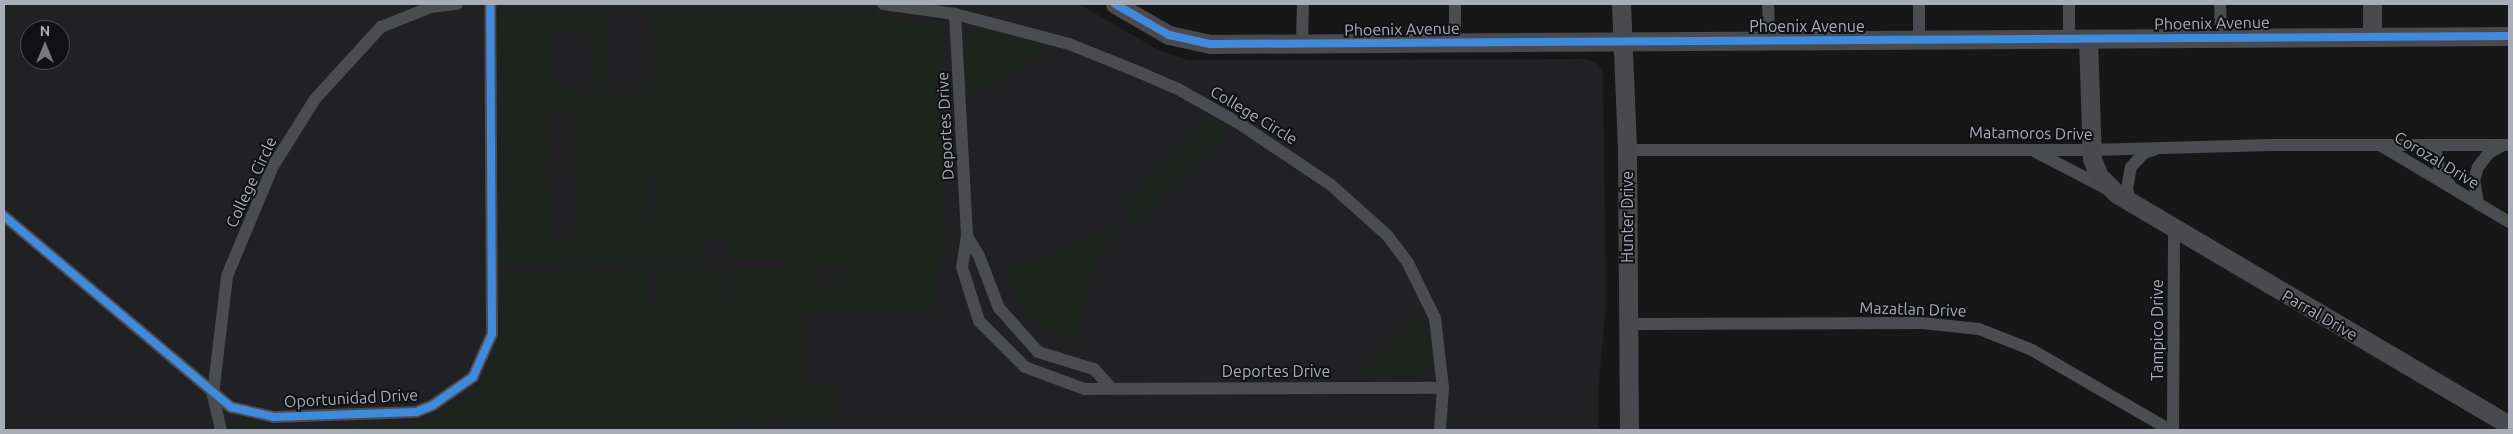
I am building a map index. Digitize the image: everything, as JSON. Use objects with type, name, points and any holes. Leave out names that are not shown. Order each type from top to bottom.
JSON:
[{"type":"street","name":"College Circle","points":[[221,430],[214,394],[227,276],[273,166],[315,99],[381,27],[431,7],[457,4]]},
{"type":"street","name":"Oportunidad Drive","points":[[4,216],[214,394],[232,407],[274,416],[416,412],[456,392],[473,377],[492,334],[490,4]]},
{"type":"street","name":"College Circle","points":[[883,4],[955,14],[1069,44],[1178,89],[1271,143],[1332,185],[1387,235],[1408,263],[1435,318],[1442,388],[1440,430]]},
{"type":"street","name":"Phoenix Avenue","points":[[1115,4],[1169,35],[1190,42],[1302,44],[1624,40],[2088,39],[2221,36],[2509,36]]},
{"type":"street","points":[[1302,4],[1302,44]]},
{"type":"street","points":[[1455,4],[1455,43]]},
{"type":"street","name":"Hunter Drive","points":[[1621,4],[1624,40],[1627,150],[1629,430]]},
{"type":"street","points":[[1768,4],[1769,40]]},
{"type":"street","points":[[1919,4],[1919,39]]},
{"type":"street","points":[[2069,4],[2069,38]]},
{"type":"street","points":[[2220,4],[2221,36]]},
{"type":"street","points":[[2372,4],[2372,36]]},
{"type":"street","name":"Deportes Drive","points":[[955,14],[967,236],[962,267],[979,321],[1025,367],[1084,389],[1110,387],[1442,388]]},
{"type":"street","name":"Parral Drive","points":[[2088,39],[2091,150],[2099,176],[2124,199]]},
{"type":"street","name":"Corozal Drive","points":[[2380,145],[2509,222]]},
{"type":"street","name":"Matamoros Drive","points":[[1627,150],[2029,148],[2091,150],[2161,147],[2506,145]]},
{"type":"street","name":"Corozal Drive","points":[[2478,204],[2474,180],[2478,167],[2489,153],[2506,145]]},
{"type":"street","points":[[2435,146],[2440,171],[2455,191]]},
{"type":"street","points":[[2124,199],[2131,167],[2144,154],[2161,147]]},
{"type":"street","name":"Parral Drive","points":[[2029,148],[2124,199],[2509,425]]},
{"type":"street","name":"Tampico Drive","points":[[2172,430],[2174,230]]},
{"type":"street","name":"Deportes Drive","points":[[967,236],[979,256],[999,308],[1038,352],[1094,369],[1110,387]]},
{"type":"street","name":"Mazatlan Drive","points":[[1628,324],[1922,323],[1979,329],[2032,350],[2172,430]]},
{"type":"shaded area","points":[[4,4],[1079,4],[1160,51],[1189,60],[1586,59],[1597,63],[1603,71],[1606,308],[1598,389],[1598,430],[4,430]]},
{"type":"shaded area","points":[[814,7],[932,23],[939,27],[943,35],[945,257],[933,267],[932,310],[802,311],[802,384],[834,384],[834,419],[792,422],[792,415],[773,415],[773,422],[731,420],[731,430],[332,430],[334,425],[423,422],[463,400],[484,377],[500,344],[500,272],[648,270],[649,310],[655,310],[655,270],[724,269],[725,309],[733,308],[733,267],[795,266],[794,259],[734,260],[722,237],[703,237],[702,259],[501,262],[498,26],[501,15],[515,10],[607,9],[606,86],[592,86],[591,32],[553,32],[552,82],[573,92],[646,92],[648,239],[653,238],[651,8]],"holes":[[[573,111],[575,239],[549,239],[546,112]],[[811,266],[844,266],[844,285],[811,285]]]},
{"type":"shaded area","points":[[986,28],[1046,49],[1001,80],[969,92],[964,89],[963,41],[975,29]]},
{"type":"shaded area","points":[[1214,119],[1224,125],[1224,134],[1134,227],[1124,207],[1209,120]]},
{"type":"shaded area","points":[[1115,225],[1118,228],[1094,267],[1086,289],[1079,342],[1055,334],[1037,323],[1016,298],[1006,268],[1058,253]]},
{"type":"shaded area","points":[[1421,312],[1428,336],[1431,359],[1430,367],[1424,375],[1418,378],[1368,377],[1361,372]]},
{"type":"shaded area","points":[[246,419],[261,423],[266,430],[231,430],[230,424]]},
{"type":"cycle path","points":[[4,216],[231,407],[274,417],[416,412],[433,405],[473,377],[492,334],[490,4]]},
{"type":"cycle path","points":[[1115,4],[1169,35],[1210,44],[2509,36]]}]
